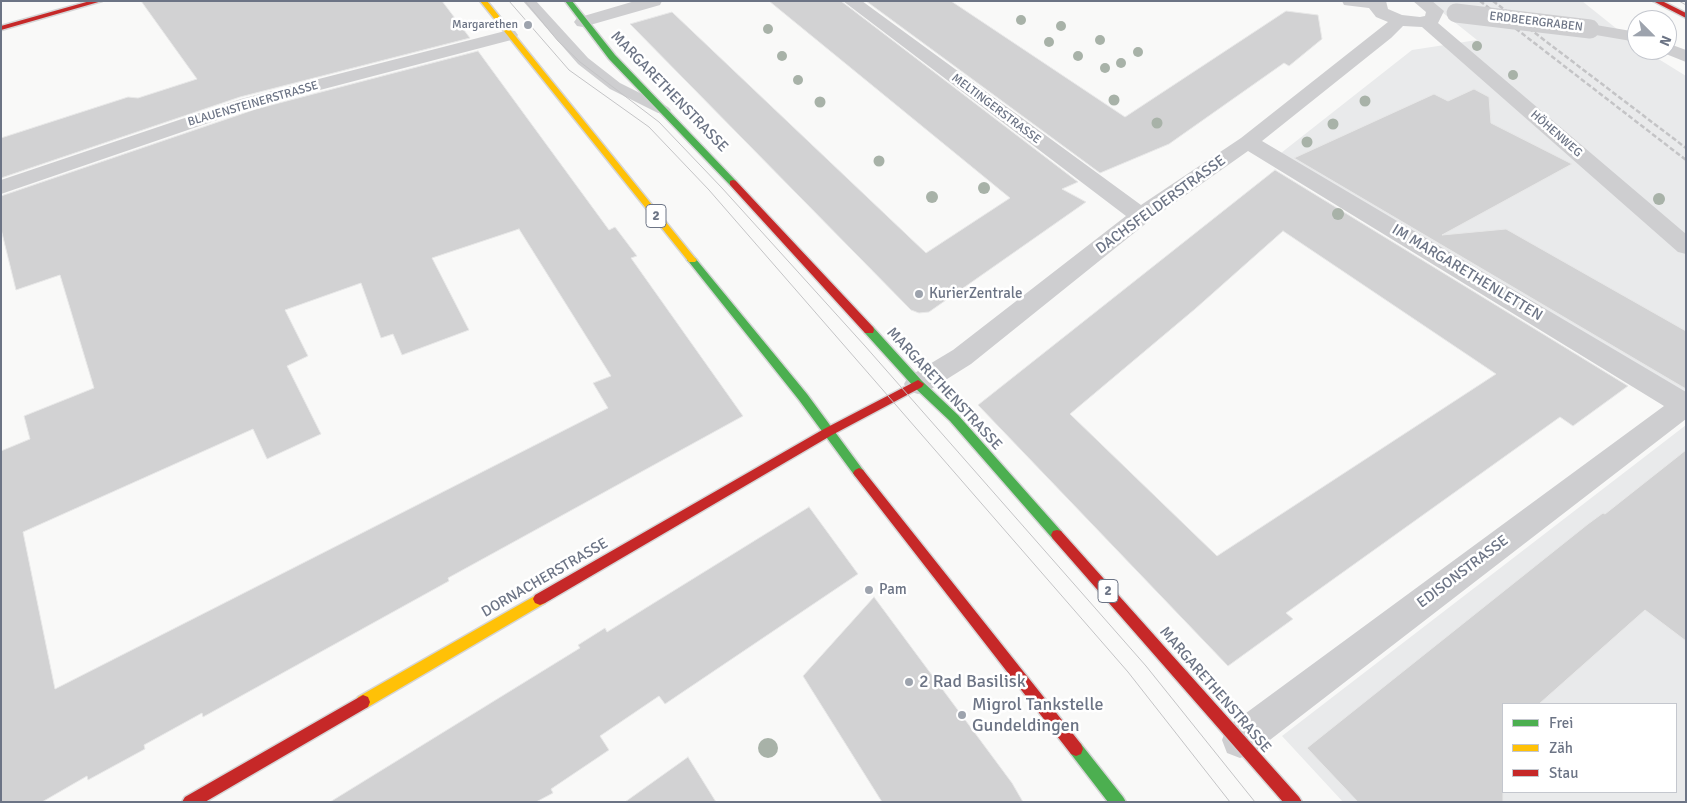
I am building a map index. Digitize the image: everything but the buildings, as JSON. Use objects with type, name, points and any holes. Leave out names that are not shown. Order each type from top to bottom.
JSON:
[{"type":"main road","points":[[1,28],[99,1]]},
{"type":"main road","name":"2","points":[[483,1],[798,391],[828,432],[1118,802]]},
{"type":"main road","name":"MARGARETHENSTRASSE","points":[[568,1],[583,22],[663,110],[694,140],[918,384],[954,418],[1294,802]]},
{"type":"main road","points":[[1656,1],[1686,16]]},
{"type":"main road","name":"DORNACHERSTRASSE","points":[[190,802],[828,432],[918,384]]},
{"type":"street","points":[[583,22],[654,1]]},
{"type":"street","name":"MELTINGERSTRASSE","points":[[851,1],[1141,216]]},
{"type":"street","points":[[1350,1],[1376,3],[1382,13],[1399,20]]},
{"type":"street","name":"ERDBEERGRABEN","points":[[1399,20],[1427,11],[1590,29],[1627,35]]},
{"type":"street","name":"HÖHENWEG","points":[[1427,11],[1686,247]]},
{"type":"street","name":"DACHSFELDERSTRASSE","points":[[918,384],[962,357],[1141,216],[1248,142],[1385,34],[1399,20]]},
{"type":"street","name":"BLAUENSTEINERSTRASSE","points":[[1,187],[248,103],[509,35]]},
{"type":"street","name":"IM MARGARETHENLETTEN","points":[[1248,142],[1685,405]]},
{"type":"street","name":"EDISONSTRASSE","points":[[1240,740],[1685,405]]},
{"type":"lane","points":[[529,1],[583,61],[615,86],[663,110]]},
{"type":"shaded area","points":[[1428,1],[1582,1],[1627,37],[1627,60],[1660,60],[1686,76],[1686,398],[1281,153],[1412,50],[1477,40]]},
{"type":"shaded area","points":[[1686,425],[1686,802],[1343,802],[1282,736]]},
{"type":"tram line","points":[[509,1],[569,70],[649,127],[709,190],[1128,672],[1230,802]]},
{"type":"tram line","points":[[525,1],[558,41],[580,62],[659,122],[722,188],[865,346],[1146,666],[1255,802]]},
{"type":"tram line","points":[[1679,1],[1686,5]]},
{"type":"railway","points":[[1480,1],[1686,160]]},
{"type":"railway","points":[[1493,1],[1686,148]]},
{"type":"traffic: fast","points":[[568,1],[612,57],[733,183]]},
{"type":"traffic: fast","points":[[692,260],[803,397],[859,473]]},
{"type":"traffic: fast","points":[[869,330],[918,384],[954,418],[1057,535]]},
{"type":"traffic: fast","points":[[1076,749],[1118,802]]},
{"type":"traffic: slow","points":[[483,1],[692,260]]},
{"type":"traffic: slow","points":[[363,702],[540,599]]},
{"type":"traffic: jam","points":[[1,28],[99,1]]},
{"type":"traffic: jam","points":[[1656,1],[1686,16]]},
{"type":"traffic: jam","points":[[733,183],[869,330]]},
{"type":"traffic: jam","points":[[828,432],[918,384]]},
{"type":"traffic: jam","points":[[540,599],[828,432]]},
{"type":"traffic: jam","points":[[859,473],[1076,749]]},
{"type":"traffic: jam","points":[[1057,535],[1294,802]]},
{"type":"traffic: jam","points":[[190,802],[363,702]]},
{"type":"place","name":"Margarethen","points":[[528,25]]},
{"type":"place","name":"KurierZentrale","points":[[919,294]]},
{"type":"place","name":"Pam","points":[[869,590]]},
{"type":"place","name":"2 Rad Basilisk","points":[[909,682]]},
{"type":"place","name":"Migrol Tankstelle Gundeldingen","points":[[962,715]]}]
